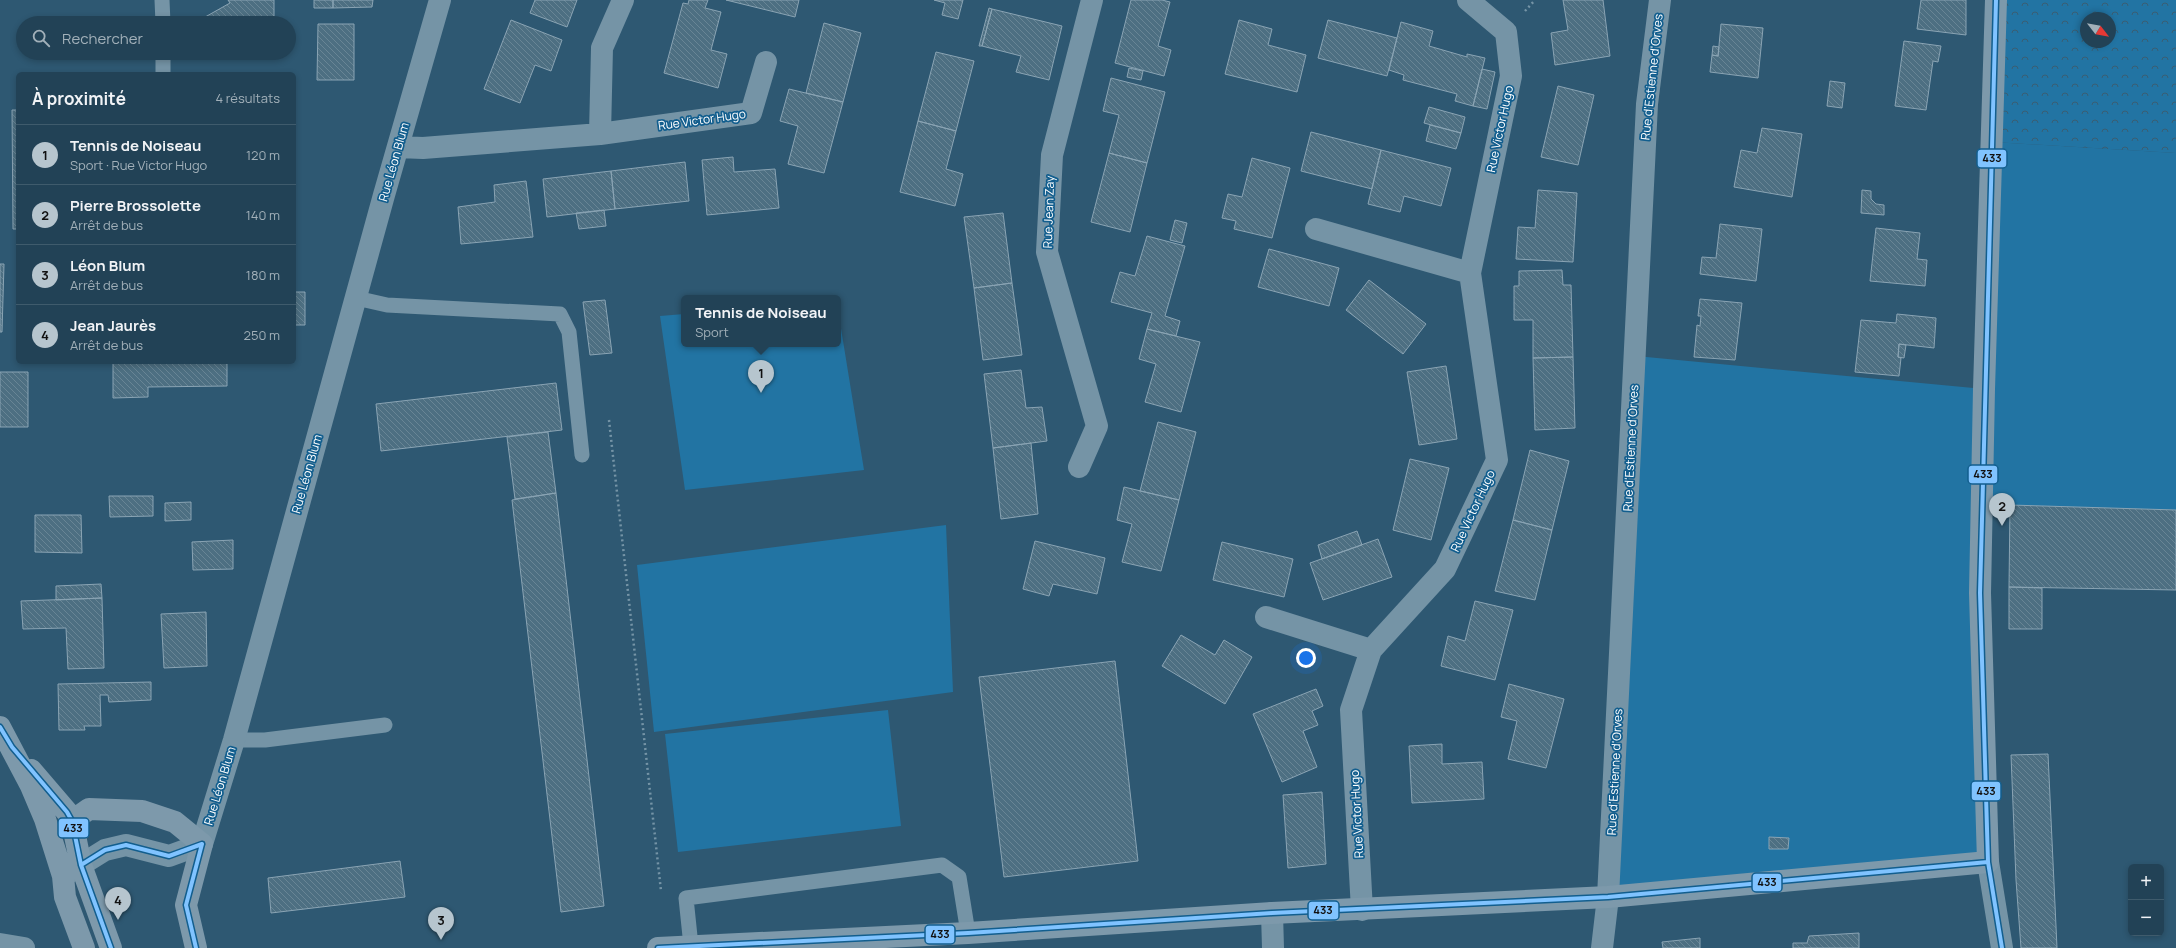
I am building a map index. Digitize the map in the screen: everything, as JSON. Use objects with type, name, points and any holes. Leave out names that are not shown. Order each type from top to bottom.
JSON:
[{"type":"street","name":"Rue Léon Blum","points":[[196,948],[186,905],[202,844],[234,740],[440,0]]},
{"type":"street","points":[[600,134],[602,48],[623,0]]},
{"type":"street","name":"Rue Jean Zay","points":[[1079,467],[1097,426],[1047,252],[1052,155],[1092,0]]},
{"type":"street","name":"Rue Victor Hugo","points":[[1362,910],[1351,710],[1371,650],[1445,569],[1497,460],[1470,273],[1511,76],[1506,32],[1468,0]]},
{"type":"street","name":"Rue d'Estienne d'Orves","points":[[1602,948],[1608,897],[1647,104],[1660,0]]},
{"type":"street","points":[[1996,0],[1984,389],[1980,593],[1988,862],[2002,948]]},
{"type":"street","name":"Rue Victor Hugo","points":[[398,147],[423,148],[600,134],[751,113],[766,62]]},
{"type":"street","points":[[1316,229],[1470,273]]},
{"type":"street","points":[[1266,617],[1371,650]]},
{"type":"street","points":[[0,727],[12,747],[31,786],[52,840],[63,876],[65,897],[84,948]]},
{"type":"street","points":[[12,747],[67,812],[72,821],[81,865],[111,948]]},
{"type":"street","points":[[52,840],[72,821],[89,809],[142,811],[175,822],[202,844]]},
{"type":"street","points":[[63,876],[105,850],[126,845],[169,856],[202,844]]},
{"type":"street","points":[[658,948],[968,932],[1272,913],[1362,910],[1608,897],[1988,862]]},
{"type":"street","points":[[1272,913],[1274,948]]},
{"type":"street","points":[[0,944],[24,948]]},
{"type":"lane","points":[[162,0],[162,16]]},
{"type":"lane","points":[[163,60],[163,72]]},
{"type":"lane","points":[[356,298],[387,305],[560,314],[569,332],[582,455]]},
{"type":"lane","points":[[234,740],[265,740],[385,724]]},
{"type":"lane","points":[[691,946],[686,898],[942,865],[959,877],[968,932]]},
{"type":"path","points":[[609,420],[661,892]]},
{"type":"green space","points":[[1996,0],[2176,0],[2176,153],[1993,142]]},
{"type":"green space","points":[[1993,142],[2176,153],[2176,510],[1982,505],[1988,862],[1608,897],[1636,356],[1984,389]]},
{"type":"green space","points":[[681,314],[681,347],[841,347],[841,328],[864,470],[685,490],[660,316]]},
{"type":"green space","points":[[946,525],[953,692],[654,732],[637,565]]},
{"type":"green space","points":[[888,710],[901,826],[678,852],[665,734]]},
{"type":"building","points":[[228,0],[274,0],[274,16],[207,16],[230,3]]},
{"type":"building","points":[[314,0],[333,0],[333,8],[314,8]]},
{"type":"building","points":[[333,0],[373,0],[372,7],[333,8]]},
{"type":"building","points":[[535,0],[577,0],[567,27],[530,13]]},
{"type":"building","points":[[689,0],[708,0],[705,8],[721,12],[711,50],[727,54],[718,88],[664,73],[683,3],[688,4]]},
{"type":"building","points":[[726,0],[799,0],[795,17]]},
{"type":"building","points":[[934,0],[963,0],[958,19],[942,15],[945,3]]},
{"type":"building","points":[[1131,0],[1162,0],[1170,2],[1158,46],[1171,50],[1164,76],[1115,63]]},
{"type":"building","points":[[1563,0],[1603,0],[1610,56],[1555,65],[1551,33],[1568,30]]},
{"type":"building","points":[[1921,0],[1966,0],[1966,35],[1917,29]]},
{"type":"building","points":[[989,8],[992,9],[982,46],[979,46]]},
{"type":"building","points":[[992,9],[1062,26],[1049,80],[1016,72],[1021,56],[982,46]]},
{"type":"building","points":[[511,20],[562,40],[551,71],[535,65],[520,103],[484,89]]},
{"type":"building","points":[[1239,20],[1272,29],[1268,45],[1306,55],[1297,92],[1225,74]]},
{"type":"building","points":[[1328,20],[1397,38],[1387,76],[1318,58]]},
{"type":"building","points":[[1401,22],[1433,31],[1429,46],[1467,57],[1467,54],[1485,58],[1473,106],[1455,101],[1457,94],[1403,80],[1404,75],[1389,70]]},
{"type":"building","points":[[824,23],[861,33],[843,102],[806,93]]},
{"type":"building","points":[[318,24],[354,24],[354,80],[317,80]]},
{"type":"building","points":[[1721,24],[1763,28],[1758,78],[1710,72],[1712,55],[1718,56]]},
{"type":"building","points":[[1904,41],[1941,46],[1938,62],[1933,61],[1926,110],[1895,106]]},
{"type":"building","points":[[1713,46],[1719,47],[1718,56],[1712,55]]},
{"type":"building","points":[[936,52],[974,61],[956,131],[918,121]]},
{"type":"building","points":[[1129,68],[1143,71],[1141,80],[1127,77]]},
{"type":"building","points":[[1482,69],[1495,72],[1487,109],[1473,106]]},
{"type":"building","points":[[1111,78],[1165,92],[1147,163],[1109,153],[1119,115],[1103,111]]},
{"type":"building","points":[[1830,81],[1845,83],[1842,108],[1827,106]]},
{"type":"building","points":[[1558,86],[1594,95],[1578,165],[1541,157]]},
{"type":"building","points":[[789,89],[843,102],[824,173],[788,164],[798,126],[780,121]]},
{"type":"building","points":[[1429,107],[1465,117],[1461,133],[1424,123]]},
{"type":"building","points":[[12,110],[16,110],[16,229],[13,229]]},
{"type":"building","points":[[918,121],[956,131],[946,169],[963,174],[955,206],[900,192]]},
{"type":"building","points":[[1430,125],[1461,133],[1456,149],[1426,141]]},
{"type":"building","points":[[1762,128],[1802,134],[1792,197],[1734,187],[1741,150],[1757,153]]},
{"type":"building","points":[[1311,132],[1381,150],[1372,189],[1301,171]]},
{"type":"building","points":[[1381,150],[1451,168],[1441,206],[1404,196],[1400,212],[1368,204]]},
{"type":"building","points":[[1109,153],[1147,163],[1130,232],[1091,222]]},
{"type":"building","points":[[733,157],[734,172],[775,169],[779,208],[707,215],[702,160]]},
{"type":"building","points":[[1252,158],[1290,168],[1272,238],[1234,229],[1236,221],[1222,218],[1228,194],[1242,197]]},
{"type":"building","points":[[685,162],[689,201],[615,209],[611,171]]},
{"type":"building","points":[[611,171],[615,209],[547,217],[543,179]]},
{"type":"building","points":[[526,181],[533,237],[461,244],[458,207],[495,202],[494,185]]},
{"type":"building","points":[[1538,190],[1577,193],[1573,262],[1516,259],[1518,227],[1535,228]]},
{"type":"building","points":[[1862,190],[1871,191],[1871,199],[1876,204],[1884,205],[1884,215],[1861,213]]},
{"type":"building","points":[[604,210],[606,226],[579,229],[576,213]]},
{"type":"building","points":[[1003,213],[1012,283],[974,288],[964,217]]},
{"type":"building","points":[[1175,220],[1187,223],[1182,243],[1170,240]]},
{"type":"building","points":[[1720,224],[1762,229],[1756,281],[1700,274],[1702,257],[1716,258]]},
{"type":"building","points":[[1876,228],[1920,233],[1917,259],[1927,260],[1925,286],[1870,281]]},
{"type":"building","points":[[1147,236],[1185,246],[1165,316],[1180,321],[1176,336],[1147,329],[1152,313],[1111,302],[1120,272],[1135,276]]},
{"type":"building","points":[[1269,249],[1339,268],[1329,306],[1258,287]]},
{"type":"building","points":[[0,264],[4,264],[2,332],[0,332]]},
{"type":"building","points":[[1562,270],[1563,285],[1571,285],[1573,357],[1533,358],[1533,320],[1514,320],[1514,286],[1519,286],[1519,271]]},
{"type":"building","points":[[1369,280],[1426,324],[1403,354],[1346,310]]},
{"type":"building","points":[[1012,283],[1022,355],[983,360],[974,288]]},
{"type":"building","points":[[296,292],[305,292],[305,325],[296,325]]},
{"type":"building","points":[[1700,299],[1742,303],[1735,360],[1694,357],[1697,325],[1700,326],[1701,316],[1698,316]]},
{"type":"building","points":[[605,300],[612,353],[590,355],[583,302]]},
{"type":"building","points":[[1897,314],[1936,318],[1934,348],[1899,344],[1898,357],[1901,358],[1899,376],[1855,372],[1861,320],[1896,323]]},
{"type":"building","points":[[1147,329],[1200,342],[1181,412],[1145,402],[1156,364],[1139,359]]},
{"type":"building","points":[[1899,344],[1906,345],[1904,358],[1898,357]]},
{"type":"building","points":[[1573,357],[1575,428],[1535,430],[1533,358]]},
{"type":"building","points":[[113,364],[227,364],[227,386],[148,387],[148,397],[113,398]]},
{"type":"building","points":[[1446,366],[1457,439],[1419,445],[1407,372]]},
{"type":"building","points":[[1021,370],[1026,408],[1042,407],[1047,441],[993,448],[984,374]]},
{"type":"building","points":[[0,372],[28,372],[28,427],[0,427]]},
{"type":"building","points":[[556,383],[562,430],[381,451],[376,404]]},
{"type":"building","points":[[1158,422],[1196,432],[1179,500],[1140,491]]},
{"type":"building","points":[[548,432],[556,493],[515,499],[507,437]]},
{"type":"building","points":[[1031,443],[1038,514],[1001,519],[993,448]]},
{"type":"building","points":[[1530,450],[1569,461],[1552,530],[1513,520]]},
{"type":"building","points":[[1410,459],[1449,468],[1431,540],[1393,530]]},
{"type":"building","points":[[1124,487],[1179,500],[1161,571],[1122,562],[1132,524],[1117,520]]},
{"type":"building","points":[[556,493],[604,906],[561,912],[512,500]]},
{"type":"building","points":[[109,496],[153,496],[153,516],[110,517]]},
{"type":"building","points":[[191,502],[191,520],[165,521],[165,503]]},
{"type":"building","points":[[2010,505],[2176,510],[2176,590],[2009,587]]},
{"type":"building","points":[[35,515],[81,515],[82,553],[35,552]]},
{"type":"building","points":[[1513,520],[1552,530],[1535,600],[1495,591]]},
{"type":"building","points":[[1357,531],[1362,545],[1322,559],[1318,545]]},
{"type":"building","points":[[1378,539],[1392,577],[1323,600],[1310,563]]},
{"type":"building","points":[[233,540],[233,569],[193,570],[192,542]]},
{"type":"building","points":[[1035,541],[1105,558],[1097,594],[1053,584],[1049,596],[1023,589]]},
{"type":"building","points":[[1222,542],[1293,559],[1284,597],[1213,580]]},
{"type":"building","points":[[101,584],[102,598],[56,600],[56,586]]},
{"type":"building","points":[[2009,587],[2042,588],[2042,629],[2009,629]]},
{"type":"building","points":[[102,598],[104,668],[68,669],[66,628],[23,629],[21,601]]},
{"type":"building","points":[[1475,601],[1513,610],[1495,680],[1441,666],[1448,636],[1465,641]]},
{"type":"building","points":[[206,612],[207,666],[164,668],[161,614]]},
{"type":"building","points":[[1181,635],[1215,655],[1224,640],[1252,657],[1225,704],[1162,666]]},
{"type":"building","points":[[1115,661],[1138,861],[1004,877],[979,677]]},
{"type":"building","points":[[151,682],[151,700],[109,702],[108,695],[100,695],[101,726],[84,726],[85,730],[59,730],[58,684]]},
{"type":"building","points":[[1509,684],[1564,699],[1546,768],[1508,759],[1517,721],[1501,717]]},
{"type":"building","points":[[1316,689],[1323,706],[1312,711],[1318,725],[1303,731],[1317,767],[1282,782],[1253,714]]},
{"type":"building","points":[[1442,744],[1442,764],[1482,762],[1484,799],[1412,803],[1409,746]]},
{"type":"building","points":[[2048,754],[2057,948],[2021,948],[2016,880],[2011,755]]},
{"type":"building","points":[[1322,792],[1326,864],[1288,868],[1283,795]]},
{"type":"building","points":[[1769,837],[1789,838],[1788,849],[1769,849]]},
{"type":"building","points":[[400,861],[405,897],[271,913],[268,878]]},
{"type":"building","points":[[1859,933],[1859,948],[1793,948],[1793,943],[1807,943],[1809,936]]},
{"type":"building","points":[[1700,938],[1700,948],[1663,948],[1662,942]]},
{"type":"transit line","name":"433","points":[[1996,0],[1980,593],[1988,862],[2002,948]]},
{"type":"transit line","name":"433","points":[[0,727],[12,747],[67,812],[72,821],[81,865],[111,948]]},
{"type":"transit line","name":"433","points":[[81,865],[105,850],[126,845],[169,856],[202,844]]},
{"type":"transit line","name":"433","points":[[196,948],[186,905],[202,844]]},
{"type":"transit line","name":"433","points":[[658,948],[968,933],[1272,913],[1608,897],[1988,862]]},
{"type":"place","name":"Tennis de Noiseau","points":[[761,393]]},
{"type":"place","name":"Pierre Brossolette","points":[[2002,526]]},
{"type":"place","name":"Jean Jaurès","points":[[118,920]]},
{"type":"place","name":"Léon Blum","points":[[441,940]]}]
